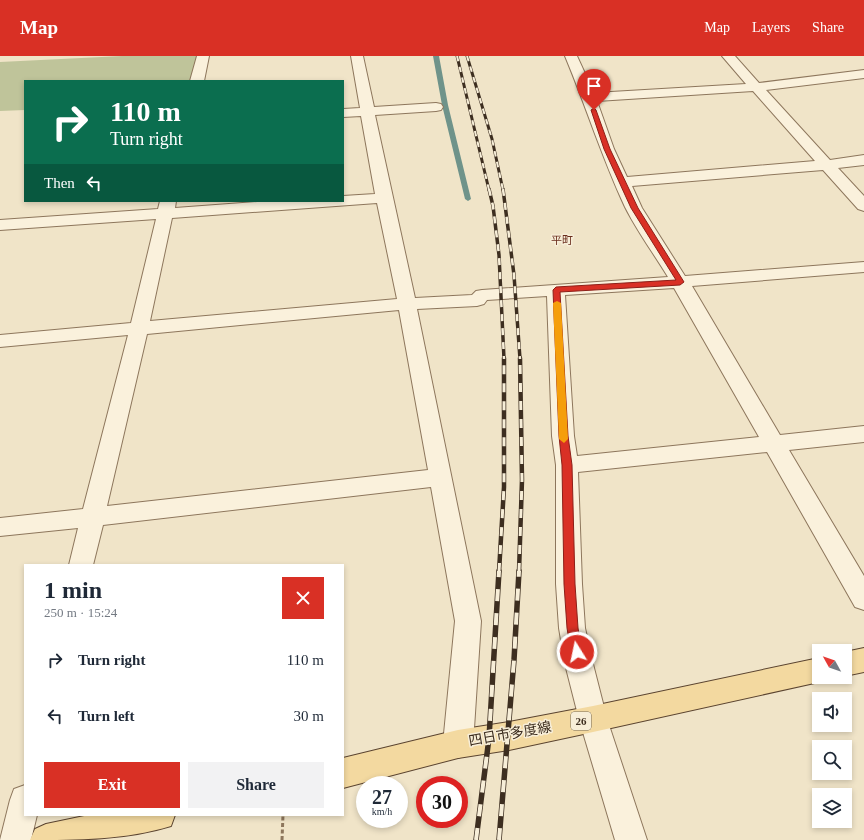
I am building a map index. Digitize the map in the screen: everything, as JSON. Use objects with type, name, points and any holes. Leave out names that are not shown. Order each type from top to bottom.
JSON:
[{"type":"main road","points":[[852,663],[864,660]]},
{"type":"main road","name":"四日市多度線","points":[[344,773],[458,744],[509,736],[593,719],[812,672]]},
{"type":"main road","points":[[46,840],[155,816]]},
{"type":"street","points":[[197,80],[203,56]]},
{"type":"street","points":[[357,56],[384,198],[408,304],[468,621],[458,744]]},
{"type":"street","points":[[571,56],[589,97],[607,149],[634,208],[680,282],[864,599]]},
{"type":"street","points":[[728,56],[864,206]]},
{"type":"street","points":[[589,97],[756,87],[864,74]]},
{"type":"street","points":[[344,113],[436,107]]},
{"type":"street","points":[[622,182],[826,165],[864,160]]},
{"type":"street","points":[[344,201],[384,198]]},
{"type":"street","points":[[0,225],[166,207],[307,202]]},
{"type":"street","points":[[81,564],[139,329],[166,207]]},
{"type":"street","points":[[0,341],[408,304],[477,300],[482,295],[680,282],[864,267]]},
{"type":"street","points":[[556,290],[563,436],[567,465],[569,584],[572,628],[579,664],[593,719],[631,840]]},
{"type":"street","points":[[567,465],[864,434]]},
{"type":"street","points":[[0,527],[440,477]]},
{"type":"street","points":[[15,840],[24,804]]},
{"type":"path","points":[[282,840],[283,816]]},
{"type":"green space","points":[[122,56],[201,56],[195,80],[24,80],[24,110],[0,111],[0,62]]},
{"type":"waterway","points":[[436,56],[445,105],[468,199]]},
{"type":"railway","points":[[457,56],[489,190]]},
{"type":"railway","points":[[467,56],[492,139],[503,190]]},
{"type":"railway","points":[[489,189],[493,206],[499,255],[504,359]]},
{"type":"railway","points":[[503,189],[514,275],[520,359]]},
{"type":"railway","points":[[519,572],[522,480],[520,358]]},
{"type":"railway","points":[[499,572],[504,487],[504,359]]},
{"type":"railway","points":[[476,840],[489,738],[499,571]]},
{"type":"railway","points":[[499,840],[514,660],[519,571]]},
{"type":"slow traffic","points":[[557,303],[564,439]]},
{"type":"district","name":"平町","points":[[562,240]]},
{"type":"route","points":[[577,652],[572,628],[569,584],[567,465],[563,436],[556,290],[680,282],[634,208],[607,149],[594,110]]}]
